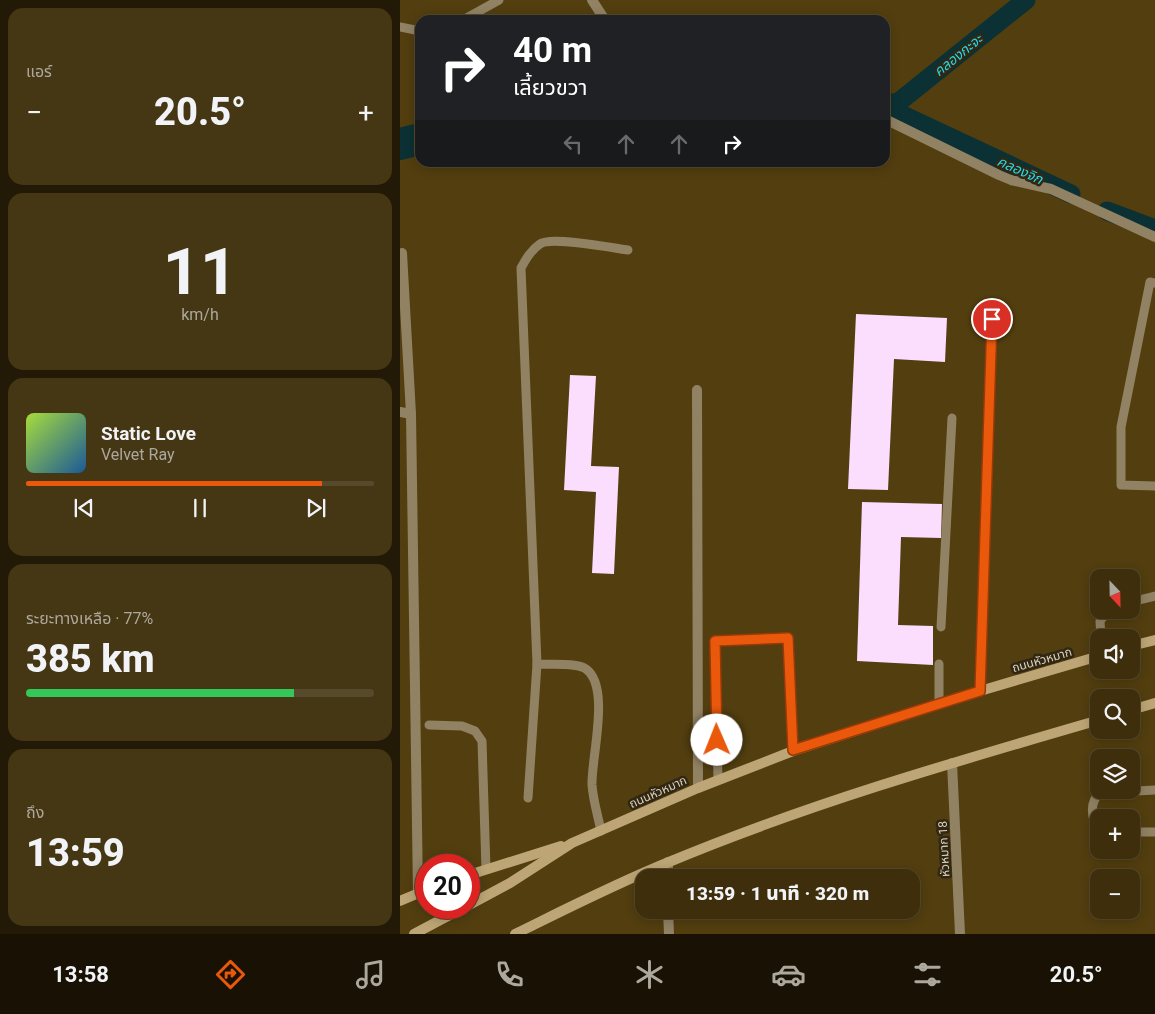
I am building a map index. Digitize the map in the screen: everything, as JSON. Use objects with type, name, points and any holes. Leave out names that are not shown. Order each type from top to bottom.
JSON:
[{"type":"main road","points":[[1140,644],[1155,640]]},
{"type":"main road","name":"ถนนหัวหมาก","points":[[480,898],[510,883],[572,843],[698,788],[793,750],[1090,659]]},
{"type":"main road","points":[[1140,708],[1155,704]]},
{"type":"main road","points":[[515,934],[668,862],[788,816],[952,763],[1090,723]]},
{"type":"main road","points":[[480,871],[572,843]]},
{"type":"main road","points":[[400,901],[415,894]]},
{"type":"main road","points":[[414,934],[442,919]]},
{"type":"street","points":[[592,0],[602,15]]},
{"type":"street","points":[[890,121],[999,175],[1011,180],[1051,189],[1155,237]]},
{"type":"street","points":[[402,253],[411,414],[421,854]]},
{"type":"street","points":[[980,691],[992,319]]},
{"type":"street","points":[[697,390],[698,788]]},
{"type":"street","points":[[400,412],[411,414]]},
{"type":"street","name":"หัวหมาก 18","points":[[952,763],[960,934]]},
{"type":"street","points":[[668,862],[668,869]]},
{"type":"street","points":[[668,919],[669,934]]},
{"type":"lane","points":[[472,15],[499,0]]},
{"type":"lane","points":[[400,27],[415,30]]},
{"type":"lane","points":[[528,798],[536,664],[521,268],[530,253],[542,242],[558,241],[628,250]]},
{"type":"lane","points":[[1155,283],[1150,282],[1122,427],[1121,485],[1155,486]]},
{"type":"lane","points":[[941,626],[952,418]]},
{"type":"lane","points":[[1140,600],[1155,596]]},
{"type":"lane","points":[[718,780],[715,641],[788,638],[793,750]]},
{"type":"lane","points":[[536,664],[586,668],[596,681],[598,706],[592,785],[601,831]]},
{"type":"lane","points":[[939,664],[939,704]]},
{"type":"lane","points":[[429,724],[462,726],[475,730],[482,741],[486,869]]},
{"type":"lane","points":[[1092,809],[1095,797],[1100,793],[1155,790]]},
{"type":"lane","points":[[1140,832],[1155,832]]},
{"type":"building","points":[[856,314],[947,318],[945,362],[894,359],[888,490],[848,489]]},
{"type":"building","points":[[570,375],[596,376],[591,466],[619,467],[614,574],[592,573],[596,492],[564,490]]},
{"type":"building","points":[[862,502],[942,504],[941,538],[901,537],[898,625],[933,626],[933,665],[857,661]]},
{"type":"waterway","name":"คลองจิก","points":[[1026,0],[890,109],[1071,194]]},
{"type":"waterway","name":"คลองจิก","points":[[400,144],[415,140]]},
{"type":"waterway","name":"คลองจิก","points":[[1107,211],[1155,229]]},
{"type":"route","points":[[717,740],[715,641],[788,638],[793,750],[980,691],[992,319]]},
{"type":"water label","name":"คลองกะจะ","points":[[958,55]]}]
